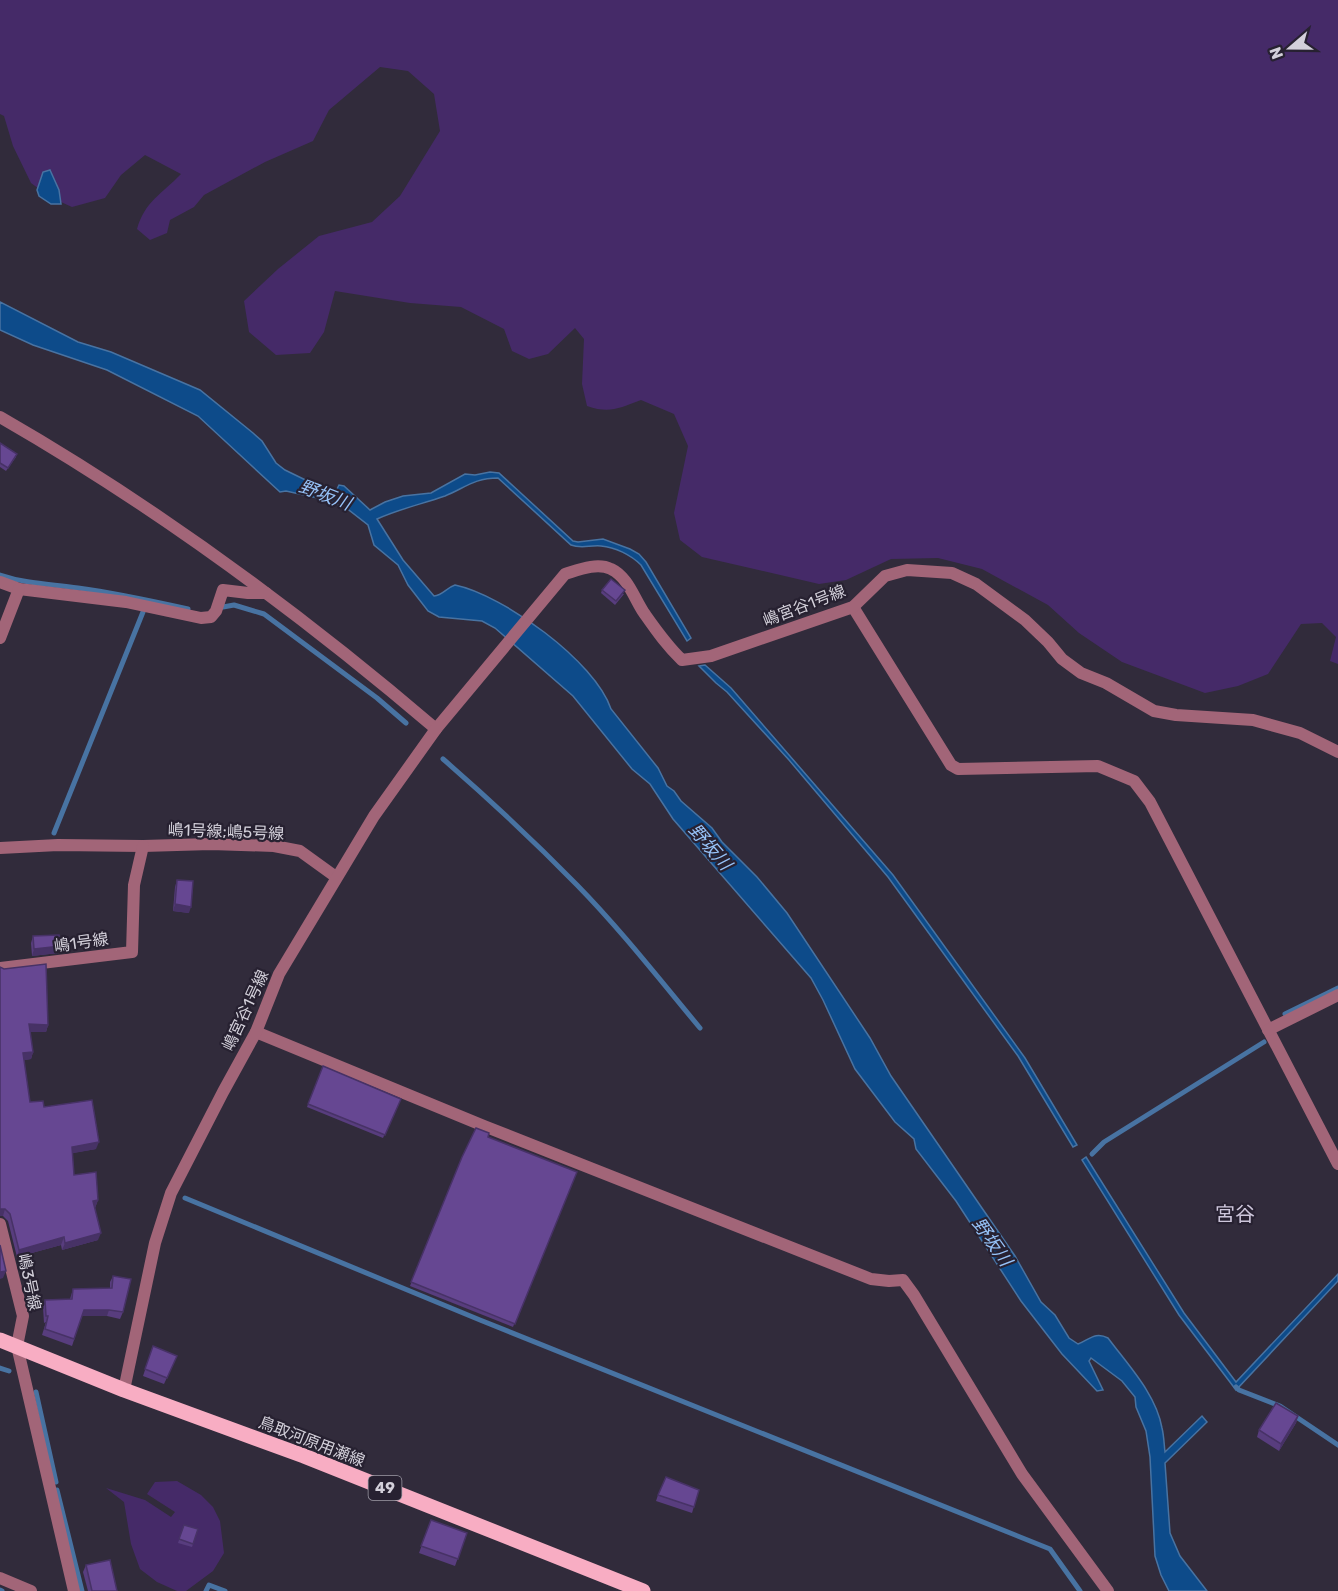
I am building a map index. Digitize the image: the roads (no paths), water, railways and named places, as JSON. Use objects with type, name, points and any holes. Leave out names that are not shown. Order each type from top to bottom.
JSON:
[{"type":"main road","name":"鳥取河原用瀬線","points":[[0,1340],[124,1390],[304,1455],[643,1591]]},
{"type":"street","points":[[0,417],[47,444],[212,552],[378,680],[436,729]]},
{"type":"street","name":"嶋宮谷1号線","points":[[124,1390],[155,1243],[171,1193],[256,1032],[279,974],[374,816],[436,729],[565,574],[589,567],[610,568],[627,584],[669,648],[682,660],[711,656],[853,607],[885,576],[907,570],[952,573],[976,584],[1024,620],[1048,642],[1062,659],[1081,672],[1106,683],[1154,711],[1176,715],[1253,720],[1300,734],[1338,752]]},
{"type":"street","points":[[0,582],[19,588],[126,602],[201,618],[211,617],[216,611],[223,590],[266,593]]},
{"type":"street","points":[[0,638],[19,588]]},
{"type":"street","points":[[853,607],[951,765],[958,768],[1098,766],[1134,781],[1155,812],[1338,1164]]},
{"type":"street","name":"嶋1号線;嶋5号線","points":[[0,848],[58,845],[274,846],[300,851],[336,877]]},
{"type":"street","name":"嶋1号線","points":[[0,968],[132,952],[134,885],[143,846]]},
{"type":"street","points":[[1268,1030],[1338,996]]},
{"type":"street","points":[[256,1032],[484,1126],[871,1279],[903,1280],[1022,1474],[1108,1591]]},
{"type":"street","name":"嶋3号線","points":[[0,1224],[23,1316],[17,1346]]},
{"type":"street","points":[[17,1346],[74,1591]]},
{"type":"street","points":[[0,1578],[31,1591]]},
{"type":"water","points":[[50,170],[59,190],[61,204],[51,204],[39,196],[37,190],[43,172]]},
{"type":"water","name":"野坂川","points":[[0,302],[78,342],[111,352],[200,390],[262,441],[276,463],[285,470],[326,490],[336,491],[339,485],[344,486],[370,510],[403,496],[431,493],[465,474],[499,473],[573,541],[603,539],[639,554],[691,638],[687,641],[637,561],[612,548],[571,545],[498,478],[476,482],[445,496],[377,519],[403,560],[434,596],[455,585],[475,591],[521,616],[545,633],[587,671],[602,690],[611,709],[658,768],[667,786],[712,828],[787,913],[870,1038],[891,1076],[1015,1256],[1041,1302],[1055,1315],[1069,1338],[1078,1344],[1099,1335],[1108,1338],[1140,1380],[1154,1403],[1162,1428],[1165,1452],[1202,1416],[1207,1422],[1165,1463],[1170,1533],[1180,1556],[1207,1591],[1169,1591],[1161,1575],[1155,1556],[1150,1457],[1146,1431],[1136,1407],[1135,1397],[1122,1381],[1091,1358],[1089,1361],[1103,1390],[1097,1391],[1062,1354],[1021,1301],[956,1201],[916,1149],[914,1139],[895,1122],[855,1069],[811,978],[673,819],[650,784],[632,769],[573,696],[495,628],[482,621],[439,617],[428,611],[408,585],[398,565],[374,545],[368,525],[345,507],[322,499],[286,491],[280,492],[198,416],[107,370],[33,345],[0,330]]},
{"type":"water","points":[[705,665],[731,688],[893,875],[1025,1058],[1077,1145],[1073,1147],[1018,1056],[888,877],[789,760],[727,692],[699,666]]},
{"type":"water","points":[[1086,1157],[1184,1313],[1236,1382],[1338,1274],[1338,1281],[1236,1390],[1179,1315],[1082,1160]]},
{"type":"waterway","points":[[0,575],[188,609]]},
{"type":"waterway","points":[[223,607],[234,605],[264,614],[377,698],[406,723]]},
{"type":"waterway","points":[[54,833],[143,612]]},
{"type":"waterway","points":[[443,759],[511,820],[577,885],[625,937],[700,1028]]},
{"type":"waterway","points":[[1285,1014],[1338,988]]},
{"type":"waterway","points":[[1092,1154],[1104,1142],[1264,1042]]},
{"type":"waterway","points":[[185,1198],[480,1320],[1050,1549],[1080,1591]]},
{"type":"waterway","points":[[0,1368],[9,1371]]},
{"type":"waterway","points":[[1236,1387],[1280,1406],[1338,1445]]},
{"type":"waterway","points":[[36,1392],[56,1482]]},
{"type":"waterway","points":[[57,1490],[82,1591]]},
{"type":"waterway","points":[[206,1591],[209,1585],[225,1591]]},
{"type":"district","name":"宮谷","points":[[1235,1214]]}]
